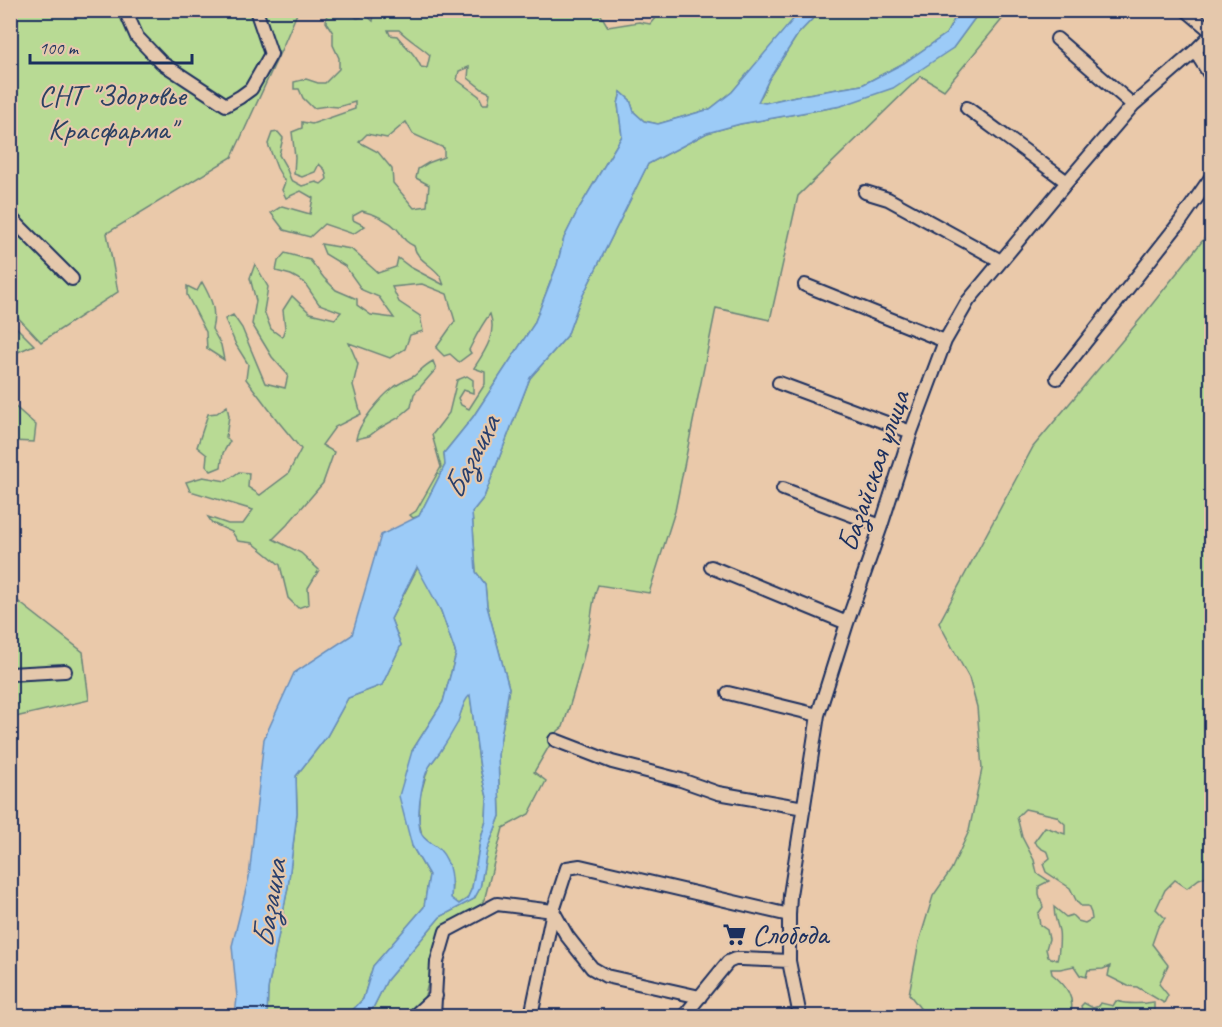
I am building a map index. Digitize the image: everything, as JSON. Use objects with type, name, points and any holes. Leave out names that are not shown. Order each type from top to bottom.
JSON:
[{"type":"street","points":[[125,10],[137,37],[162,63],[226,105],[251,89],[271,54],[256,10]]},
{"type":"street","points":[[1186,10],[1212,33]]},
{"type":"street","name":"Базайская улица","points":[[800,1017],[789,961],[790,895],[818,715],[911,432],[945,341],[968,301],[1133,105],[1195,51],[1212,33]]},
{"type":"street","points":[[1057,39],[1133,105]]},
{"type":"street","points":[[1195,51],[1212,78]]},
{"type":"street","points":[[967,108],[1067,182]]},
{"type":"street","points":[[1057,378],[1180,222],[1212,176]]},
{"type":"street","points":[[865,192],[888,199],[1001,261]]},
{"type":"street","points":[[10,217],[72,279]]},
{"type":"street","points":[[805,285],[945,341]]},
{"type":"street","points":[[779,382],[911,432]]},
{"type":"street","points":[[783,489],[881,526]]},
{"type":"street","points":[[711,567],[848,623]]},
{"type":"street","points":[[10,674],[65,671]]},
{"type":"street","points":[[728,693],[818,715]]},
{"type":"street","points":[[555,740],[612,762],[681,780],[717,793],[804,808]]},
{"type":"street","points":[[531,1017],[553,911],[567,868],[580,866],[789,915]]},
{"type":"street","points":[[435,1017],[437,962],[446,931],[497,904],[553,911]]},
{"type":"street","points":[[553,911],[567,936],[592,968],[606,976],[700,997]]},
{"type":"street","points":[[684,1017],[728,962],[735,959],[789,961]]},
{"type":"street","points":[[414,1017],[436,996]]},
{"type":"green space","points":[[375,10],[523,10],[527,15],[535,15],[534,11],[602,11],[601,15],[608,27],[639,22],[650,24],[656,17],[653,11],[801,11],[732,92],[710,109],[658,124],[644,121],[634,112],[630,100],[621,92],[618,104],[622,136],[564,238],[557,265],[534,324],[473,417],[444,453],[445,465],[419,516],[413,518],[410,515],[416,511],[441,467],[432,435],[449,413],[457,380],[467,376],[473,380],[473,393],[463,390],[458,398],[461,405],[469,409],[485,384],[485,372],[474,368],[489,342],[492,321],[490,314],[469,350],[471,353],[459,362],[450,354],[444,356],[436,348],[455,321],[447,294],[422,284],[392,287],[399,302],[420,316],[423,331],[410,335],[405,349],[390,358],[349,343],[358,364],[353,385],[361,414],[335,427],[322,445],[334,452],[323,483],[273,539],[301,553],[319,570],[308,588],[309,604],[298,608],[288,598],[280,565],[253,543],[238,541],[232,532],[212,523],[208,517],[228,524],[243,524],[253,510],[190,491],[186,482],[203,477],[226,481],[239,472],[249,473],[248,487],[260,495],[288,474],[301,449],[246,379],[248,364],[236,345],[225,319],[233,315],[242,328],[265,383],[285,388],[288,375],[272,357],[252,324],[256,301],[250,278],[255,264],[268,287],[264,311],[271,329],[282,337],[285,328],[283,310],[292,296],[310,313],[335,319],[341,312],[319,304],[304,282],[276,271],[278,261],[285,253],[310,260],[336,290],[357,299],[357,305],[371,315],[394,318],[379,297],[362,290],[345,266],[325,254],[321,244],[351,249],[378,273],[396,267],[398,258],[444,285],[437,272],[421,259],[414,246],[405,240],[393,226],[376,216],[362,211],[353,216],[353,220],[365,226],[353,234],[324,224],[310,237],[284,230],[271,213],[282,206],[310,214],[313,198],[301,191],[286,198],[282,190],[285,182],[268,144],[272,133],[278,132],[283,138],[279,155],[291,180],[302,186],[316,182],[321,184],[327,179],[325,170],[319,164],[315,172],[302,177],[294,174],[295,157],[292,132],[302,128],[302,122],[312,124],[355,109],[355,102],[338,107],[313,108],[303,98],[299,89],[294,89],[294,82],[306,79],[325,83],[339,69],[339,58],[333,45],[333,33],[326,22],[327,11],[347,11],[357,18],[364,13],[373,21]],"holes":[[[388,30],[399,30],[430,55],[427,68],[421,67],[410,50],[397,36],[390,35]],[[469,67],[468,78],[490,93],[488,104],[483,104],[479,96],[457,80],[459,71]],[[406,122],[413,134],[444,148],[444,157],[418,169],[416,178],[429,185],[427,206],[414,208],[393,183],[392,169],[378,152],[359,142],[367,134],[387,138]]]},
{"type":"green space","name":"СНТ \"Здоровье Красфарма\"","points":[[11,11],[298,11],[232,157],[107,233],[118,292],[41,342],[11,310]]},
{"type":"green space","points":[[820,11],[959,11],[946,34],[904,63],[862,85],[765,103],[757,102],[798,34]]},
{"type":"green space","points":[[980,11],[1009,11],[944,90],[921,76],[798,196],[770,320],[716,308],[675,511],[649,593],[598,585],[584,656],[563,727],[558,731],[534,772],[546,781],[529,814],[503,828],[480,908],[445,926],[424,999],[406,1016],[369,1016],[387,980],[440,917],[474,899],[480,888],[487,850],[500,816],[498,755],[509,688],[487,606],[485,584],[476,572],[472,512],[484,497],[530,378],[567,336],[579,303],[648,164],[707,133],[740,124],[841,106],[953,48]]},
{"type":"green space","points":[[1211,230],[1211,876],[1199,879],[1187,888],[1175,880],[1165,890],[1156,909],[1165,918],[1158,927],[1152,944],[1168,965],[1159,984],[1168,995],[1164,1003],[1137,987],[1128,986],[1108,976],[1110,966],[1088,970],[1086,977],[1080,975],[1074,966],[1051,969],[1052,974],[1062,983],[1071,998],[1070,1016],[926,1016],[909,994],[919,942],[933,896],[951,870],[969,831],[982,769],[977,707],[969,678],[939,623],[1033,447],[1142,317]],"holes":[[[1025,809],[1056,816],[1065,824],[1065,834],[1045,827],[1034,842],[1048,852],[1050,858],[1043,864],[1046,872],[1070,888],[1081,906],[1088,906],[1092,919],[1085,923],[1078,921],[1072,915],[1066,917],[1054,907],[1059,934],[1057,960],[1048,957],[1047,930],[1040,925],[1038,914],[1043,907],[1039,886],[1049,881],[1037,873],[1034,860],[1022,837],[1017,817]]]},
{"type":"green space","points":[[202,282],[212,304],[214,316],[212,329],[221,345],[224,360],[207,349],[206,332],[187,295],[187,286],[197,291]]},
{"type":"green space","points":[[11,322],[34,345],[11,355]]},
{"type":"green space","points":[[433,361],[436,369],[414,394],[411,407],[369,436],[356,439],[365,419],[382,398],[395,386],[414,376]]},
{"type":"green space","points":[[10,401],[36,425],[34,442],[11,441]]},
{"type":"green space","points":[[227,406],[229,416],[226,437],[230,441],[223,453],[221,467],[211,471],[206,465],[207,455],[197,447],[208,414],[217,413]]},
{"type":"green space","points":[[418,567],[441,611],[456,654],[443,702],[412,751],[412,846],[429,875],[424,907],[373,966],[363,999],[347,1016],[267,1016],[268,989],[288,887],[297,813],[296,776],[327,736],[348,698],[382,685],[401,645],[391,619]]},
{"type":"green space","points":[[10,595],[83,652],[89,700],[11,718]]},
{"type":"green space","points":[[470,694],[480,768],[487,797],[486,821],[472,888],[467,899],[459,904],[451,899],[452,884],[440,850],[422,836],[419,821],[420,796],[428,768],[457,723],[466,698]]},
{"type":"green space","points":[[1116,1001],[1135,1004],[1154,1002],[1154,1015],[1079,1016],[1083,1014],[1081,1006],[1084,1003],[1093,1008],[1101,1003],[1113,1006]]},
{"type":"water","name":"Базаиха","points":[[801,10],[820,11],[798,34],[769,79],[758,102],[765,103],[862,85],[904,63],[946,34],[959,11],[980,11],[953,48],[893,88],[841,106],[740,124],[707,133],[648,164],[579,303],[567,336],[530,378],[484,497],[472,512],[476,572],[485,584],[487,606],[509,688],[498,755],[500,816],[487,850],[480,888],[474,899],[440,917],[387,980],[369,1016],[347,1016],[363,999],[373,966],[424,907],[429,875],[412,846],[399,796],[412,751],[443,702],[456,654],[441,611],[417,567],[391,619],[401,645],[382,685],[348,698],[327,736],[296,776],[297,813],[288,887],[268,989],[267,1016],[235,1016],[237,997],[232,946],[249,877],[264,739],[294,673],[352,635],[381,535],[419,516],[445,465],[444,453],[473,417],[534,324],[557,265],[564,238],[622,136],[618,104],[621,92],[630,100],[634,112],[644,121],[658,124],[710,109],[732,92]],"holes":[[[470,695],[480,768],[487,797],[486,821],[472,888],[467,899],[459,904],[451,898],[450,873],[444,855],[422,835],[419,811],[426,773],[457,724],[463,705]]]},
{"type":"place","name":"Слобода","points":[[734,934]]}]
